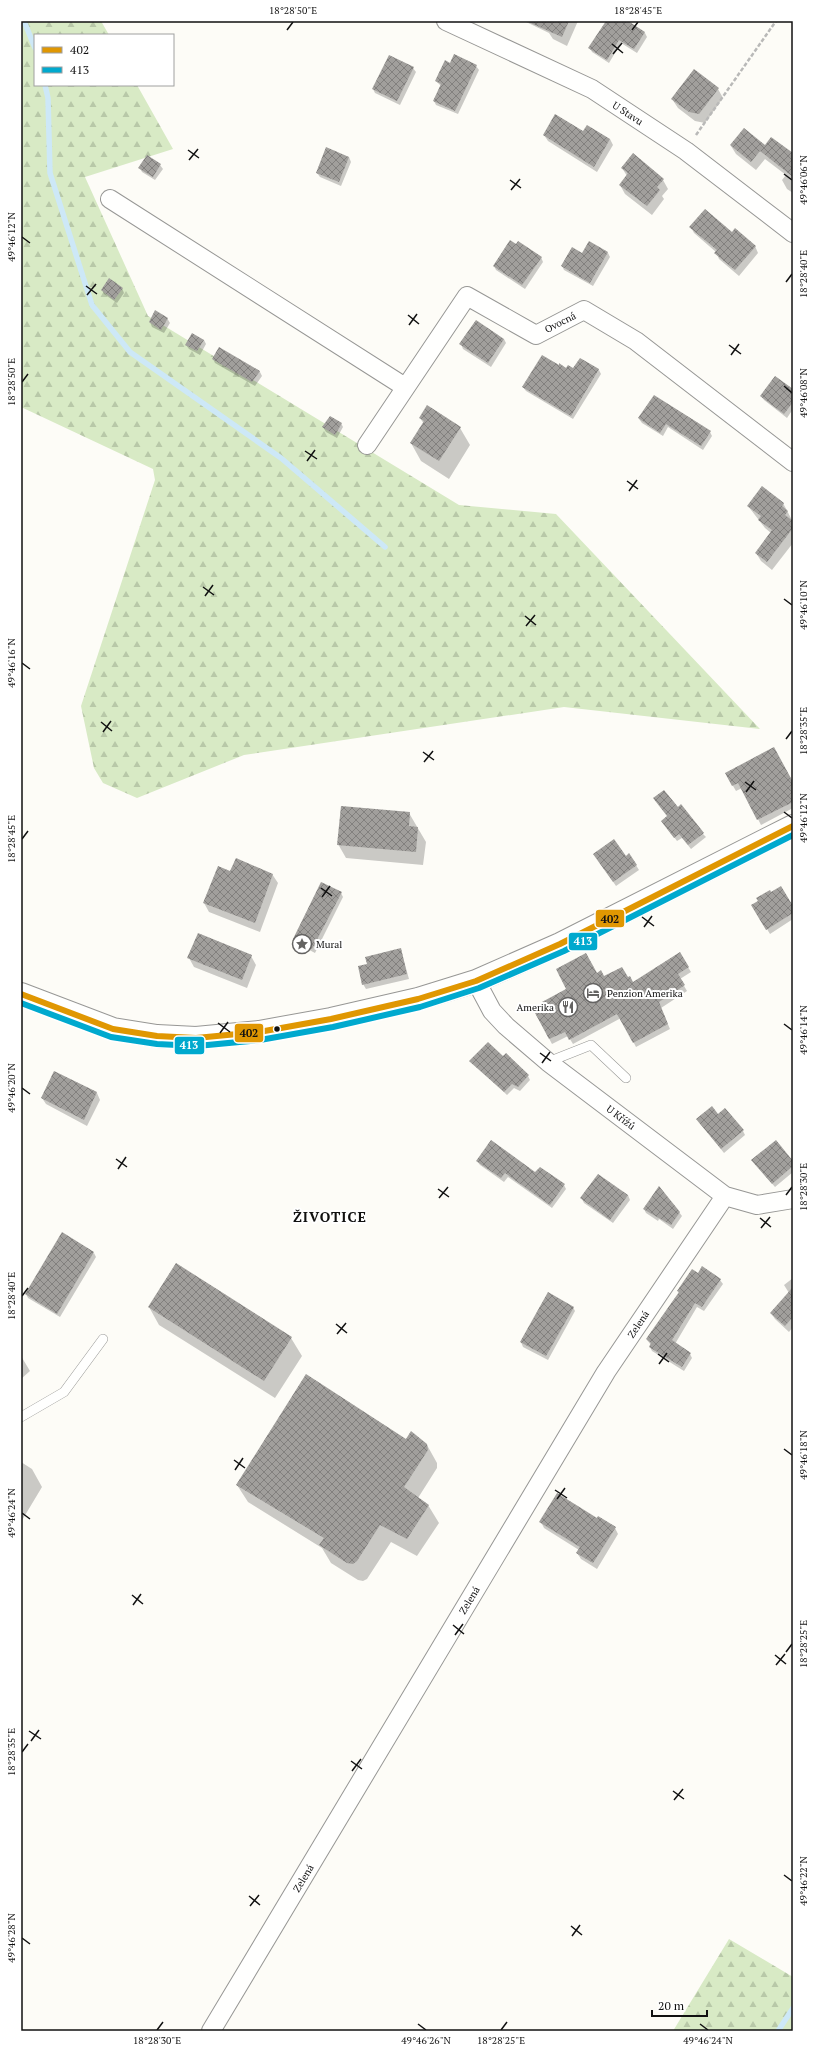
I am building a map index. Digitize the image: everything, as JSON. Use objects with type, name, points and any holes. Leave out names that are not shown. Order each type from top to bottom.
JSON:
[{"type":"street","name":"U Stavu","points":[[446,21],[592,89],[686,150],[793,233]]},
{"type":"street","points":[[110,199],[405,388]]},
{"type":"street","name":"Ovocná","points":[[367,445],[466,296],[536,335],[584,310],[636,341],[793,462]]},
{"type":"street","points":[[21,994],[113,1029],[157,1036],[196,1038],[259,1032],[331,1019],[418,1000],[476,981],[560,944],[793,826]]},
{"type":"street","name":"U Křížů","points":[[476,981],[492,1011],[506,1026],[548,1062],[725,1196],[757,1205],[793,1199]]},
{"type":"street","name":"Zelená","points":[[211,2031],[606,1372],[725,1196]]},
{"type":"lane","points":[[548,1062],[591,1045],[626,1078]]},
{"type":"lane","points":[[21,1417],[64,1392],[103,1339]]},
{"type":"path","points":[[686,150],[776,21]]},
{"type":"green space","points":[[21,21],[101,21],[108,34],[34,34],[34,86],[138,86],[173,149],[85,177],[148,316],[459,505],[556,514],[760,729],[564,707],[244,755],[137,798],[103,783],[94,768],[81,706],[155,480],[153,469],[21,407]]},
{"type":"green space","points":[[729,1939],[793,1977],[793,2031],[673,2031]]},
{"type":"building","points":[[526,21],[569,21],[562,37]]},
{"type":"building","points":[[606,21],[628,21],[645,32],[634,49],[619,40],[607,60],[588,48]]},
{"type":"building","points":[[454,54],[477,65],[455,111],[433,101],[441,84],[435,81],[445,60],[450,63]]},
{"type":"building","points":[[389,55],[414,67],[397,101],[372,89]]},
{"type":"building","points":[[694,69],[719,88],[699,114],[689,112],[671,99]]},
{"type":"building","points":[[555,114],[583,131],[587,125],[610,139],[594,167],[543,135]]},
{"type":"building","points":[[744,128],[765,145],[771,137],[793,153],[793,177],[760,151],[751,162],[730,145]]},
{"type":"building","points":[[326,147],[349,157],[339,182],[316,173]]},
{"type":"building","points":[[633,153],[664,179],[657,187],[660,190],[647,206],[619,185],[628,173],[621,168]]},
{"type":"building","points":[[147,155],[161,164],[153,177],[138,168]]},
{"type":"building","points":[[705,209],[732,232],[735,228],[756,246],[735,270],[714,253],[717,250],[689,227]]},
{"type":"building","points":[[510,240],[516,244],[518,241],[542,257],[522,285],[493,266]]},
{"type":"building","points":[[589,241],[608,252],[590,283],[561,266],[572,247],[582,253]]},
{"type":"building","points":[[109,278],[123,288],[114,300],[101,290]]},
{"type":"building","points":[[155,310],[168,318],[161,330],[149,322]]},
{"type":"building","points":[[476,320],[504,339],[488,363],[459,344]]},
{"type":"building","points":[[192,333],[204,340],[197,351],[185,345]]},
{"type":"building","points":[[219,347],[260,371],[252,382],[212,359]]},
{"type":"building","points":[[542,355],[566,368],[568,365],[573,368],[580,358],[599,369],[571,416],[522,387]]},
{"type":"building","points":[[775,376],[793,389],[793,402],[784,414],[760,396]]},
{"type":"building","points":[[654,395],[711,431],[701,446],[666,424],[660,433],[638,418]]},
{"type":"building","points":[[427,405],[461,427],[439,461],[410,443],[424,421],[419,418]]},
{"type":"building","points":[[330,416],[342,423],[335,435],[322,427]]},
{"type":"building","points":[[762,486],[784,503],[782,506],[788,511],[785,515],[793,521],[793,528],[767,562],[755,553],[772,530],[758,520],[761,516],[747,506]]},
{"type":"building","points":[[774,747],[793,782],[793,802],[757,820],[738,783],[732,786],[725,773]]},
{"type":"building","points":[[664,790],[678,807],[681,804],[704,833],[688,845],[679,834],[674,838],[661,821],[667,816],[653,798]]},
{"type":"building","points":[[341,806],[410,812],[409,826],[418,827],[416,852],[337,845]]},
{"type":"building","points":[[614,839],[626,856],[629,853],[637,865],[613,882],[593,854]]},
{"type":"building","points":[[236,858],[273,874],[255,923],[203,903],[218,866],[230,871]]},
{"type":"building","points":[[321,882],[342,892],[312,949],[293,939]]},
{"type":"building","points":[[781,886],[793,906],[793,913],[766,930],[751,905],[758,901],[756,898]]},
{"type":"building","points":[[198,933],[252,955],[242,980],[187,958]]},
{"type":"building","points":[[401,948],[407,974],[362,985],[358,966],[367,964],[365,957]]},
{"type":"building","points":[[680,952],[689,967],[678,974],[685,985],[659,1002],[668,1024],[633,1043],[617,1014],[569,1040],[565,1032],[549,1039],[535,1013],[546,1007],[542,1002],[566,989],[556,969],[586,953],[597,973],[601,970],[604,976],[622,967],[633,982]]},
{"type":"building","points":[[488,1042],[503,1056],[506,1053],[529,1075],[518,1087],[512,1084],[504,1092],[469,1061]]},
{"type":"building","points":[[54,1071],[97,1092],[84,1120],[41,1098]]},
{"type":"building","points":[[712,1106],[718,1114],[725,1108],[744,1130],[721,1149],[696,1119]]},
{"type":"building","points":[[491,1140],[535,1172],[540,1167],[565,1184],[550,1205],[505,1173],[501,1178],[476,1161]]},
{"type":"building","points":[[776,1140],[793,1161],[793,1166],[772,1184],[751,1160]]},
{"type":"building","points":[[598,1174],[628,1195],[610,1220],[580,1198]]},
{"type":"building","points":[[659,1186],[680,1212],[671,1225],[643,1209]]},
{"type":"building","points":[[62,1232],[94,1252],[57,1314],[25,1294]]},
{"type":"building","points":[[176,1263],[292,1337],[264,1381],[148,1307]]},
{"type":"building","points":[[702,1266],[721,1279],[702,1307],[695,1303],[672,1340],[691,1353],[682,1367],[649,1347],[651,1343],[646,1339],[679,1292],[677,1291],[692,1269],[698,1273]]},
{"type":"building","points":[[793,1287],[793,1317],[785,1326],[770,1313]]},
{"type":"building","points":[[548,1292],[574,1307],[546,1356],[520,1342]]},
{"type":"building","points":[[306,1374],[406,1439],[411,1431],[427,1444],[428,1450],[404,1487],[429,1505],[407,1539],[380,1525],[357,1561],[353,1564],[347,1563],[319,1545],[324,1538],[236,1485]]},
{"type":"building","points":[[557,1493],[597,1518],[598,1516],[616,1527],[593,1563],[576,1553],[580,1547],[539,1522]]},
{"type":"waterway","points":[[24,21],[34,46]]},
{"type":"waterway","points":[[45,86],[48,98],[50,173],[92,305],[130,352],[281,458],[385,547]]},
{"type":"waterway","points":[[778,2031],[793,2008]]},
{"type":"transit line","name":"402","points":[[21,994],[113,1029],[157,1036],[196,1038],[259,1032],[331,1019],[418,999],[476,981],[560,944],[793,826]]},
{"type":"transit line","name":"413","points":[[21,1003],[111,1037],[157,1044],[197,1046],[260,1040],[333,1027],[420,1007],[479,988],[564,951],[793,835]]},
{"type":"place","name":"Mural","points":[[302,944]]},
{"type":"place","name":"Penzion Amerika","points":[[593,993]]},
{"type":"place","name":"Amerika","points":[[568,1007]]},
{"type":"district","name":"ŽIVOTICE","points":[[330,1217]]}]
